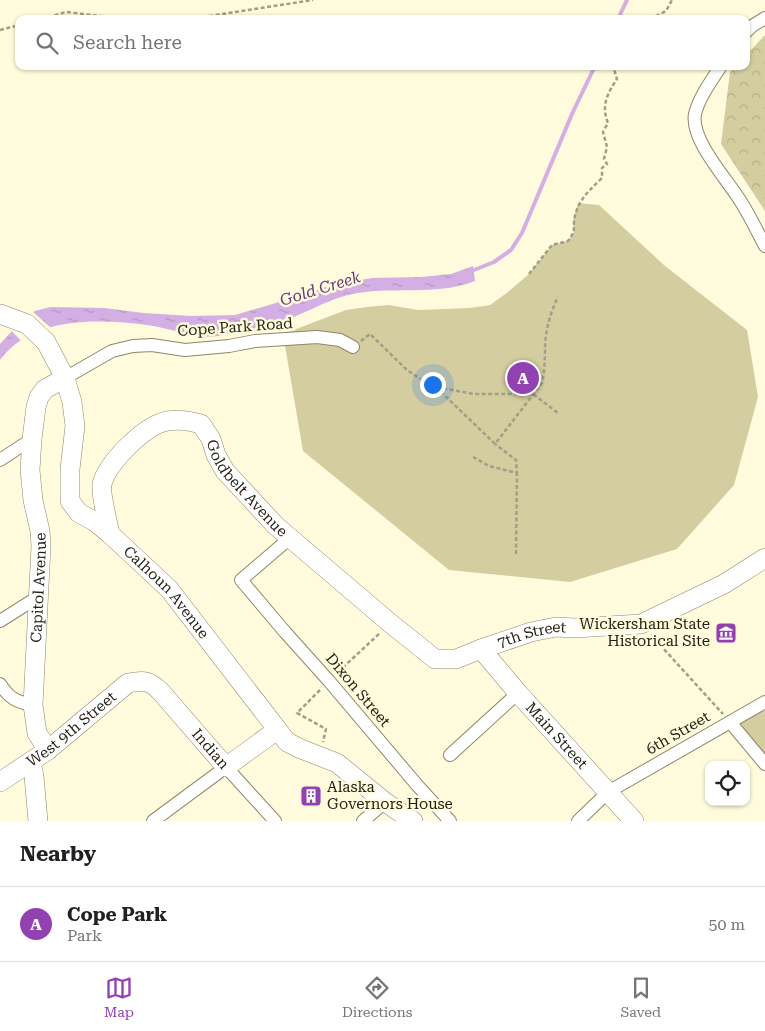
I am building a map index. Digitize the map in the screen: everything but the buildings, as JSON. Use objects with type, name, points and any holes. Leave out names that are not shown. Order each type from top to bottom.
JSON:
[{"type":"street","points":[[750,28],[765,18]]},
{"type":"street","points":[[719,70],[695,114],[695,126],[707,154],[741,201],[765,246]]},
{"type":"street","name":"Calhoun Avenue","points":[[5,315],[27,324],[46,342],[65,378],[72,402],[75,426],[70,469],[70,501],[79,513],[94,520],[169,589],[287,742],[338,763],[385,802],[413,821]]},
{"type":"street","name":"Cope Park Road","points":[[65,378],[112,351],[133,346],[152,345],[185,350],[256,341],[317,337],[340,340],[357,345]]},
{"type":"street","name":"Capitol Avenue","points":[[48,750],[37,733],[33,705],[41,546],[31,483],[30,464],[39,397],[45,389],[65,378]]},
{"type":"street","name":"Goldbelt Avenue","points":[[110,534],[102,485],[112,464],[144,433],[165,422],[181,419],[202,424],[225,471],[276,526],[435,659]]},
{"type":"street","points":[[0,460],[32,440]]},
{"type":"street","name":"Dixon Street","points":[[290,538],[241,580],[450,821]]},
{"type":"street","name":"7th Street","points":[[435,659],[456,659],[531,632],[556,627],[575,628],[641,624],[724,584],[765,558]]},
{"type":"street","points":[[0,621],[38,597]]},
{"type":"street","name":"Main Street","points":[[481,649],[518,693],[634,821]]},
{"type":"street","name":"West 9th Street","points":[[0,782],[48,750],[128,683],[142,680]]},
{"type":"street","name":"Indian","points":[[142,680],[154,685],[161,692],[276,821]]},
{"type":"street","points":[[0,684],[7,694],[13,698],[21,703],[33,705]]},
{"type":"street","points":[[450,754],[518,693]]},
{"type":"street","name":"6th Street","points":[[578,821],[608,792],[765,702]]},
{"type":"street","points":[[730,722],[765,764]]},
{"type":"street","points":[[153,821],[277,730]]},
{"type":"street","points":[[31,762],[38,821]]},
{"type":"street","points":[[363,821],[385,802]]},
{"type":"path","points":[[216,15],[313,0]]},
{"type":"path","points":[[658,15],[666,11],[672,0]]},
{"type":"path","points":[[56,15],[66,12],[92,15]]},
{"type":"path","points":[[0,30],[15,26]]},
{"type":"path","points":[[529,274],[552,244],[568,241],[574,232],[573,222],[578,203],[602,178],[602,168],[607,164],[604,159],[607,147],[604,132],[608,123],[605,115],[607,94],[617,79],[614,70]]},
{"type":"path","points":[[495,444],[542,383],[545,371],[546,333],[552,308],[558,297]]},
{"type":"path","points":[[357,345],[370,334],[407,370],[436,387],[474,394],[533,394],[558,414]]},
{"type":"path","points":[[436,387],[495,444],[516,460],[516,554]]},
{"type":"path","points":[[473,457],[489,466],[517,473]]},
{"type":"path","points":[[319,756],[326,729],[297,713],[390,623]]},
{"type":"path","points":[[641,624],[730,722]]},
{"type":"green space","points":[[765,35],[765,211],[721,144],[730,72],[732,70],[750,70],[750,51]]},
{"type":"green space","points":[[578,203],[599,205],[665,266],[747,330],[758,397],[734,485],[677,549],[570,582],[449,570],[303,451],[283,334],[346,310],[367,307],[389,305],[418,310],[470,308],[490,305],[529,274],[552,245],[568,241],[574,232],[573,221]]},
{"type":"green space","points":[[765,710],[765,755],[738,724]]},
{"type":"water","points":[[473,266],[475,281],[459,286],[444,289],[364,292],[348,295],[279,322],[218,336],[200,336],[156,326],[128,323],[88,322],[68,324],[48,328],[30,335],[14,346],[0,360],[0,344],[26,316],[35,311],[50,307],[104,308],[191,316],[235,315],[331,285],[372,278],[451,274]]},
{"type":"pier","points":[[31,310],[52,329],[23,343],[10,329]]},
{"type":"waterway","name":"Gold Creek","points":[[620,15],[627,0]]},
{"type":"waterway","name":"Gold Creek","points":[[469,272],[494,262],[511,250],[522,233],[572,114],[593,70]]},
{"type":"place","name":"Cope Park","points":[[523,378]]},
{"type":"place","name":"Wickersham State Historical Site","points":[[726,633]]},
{"type":"place","name":"Alaska Governors House","points":[[311,796]]}]
